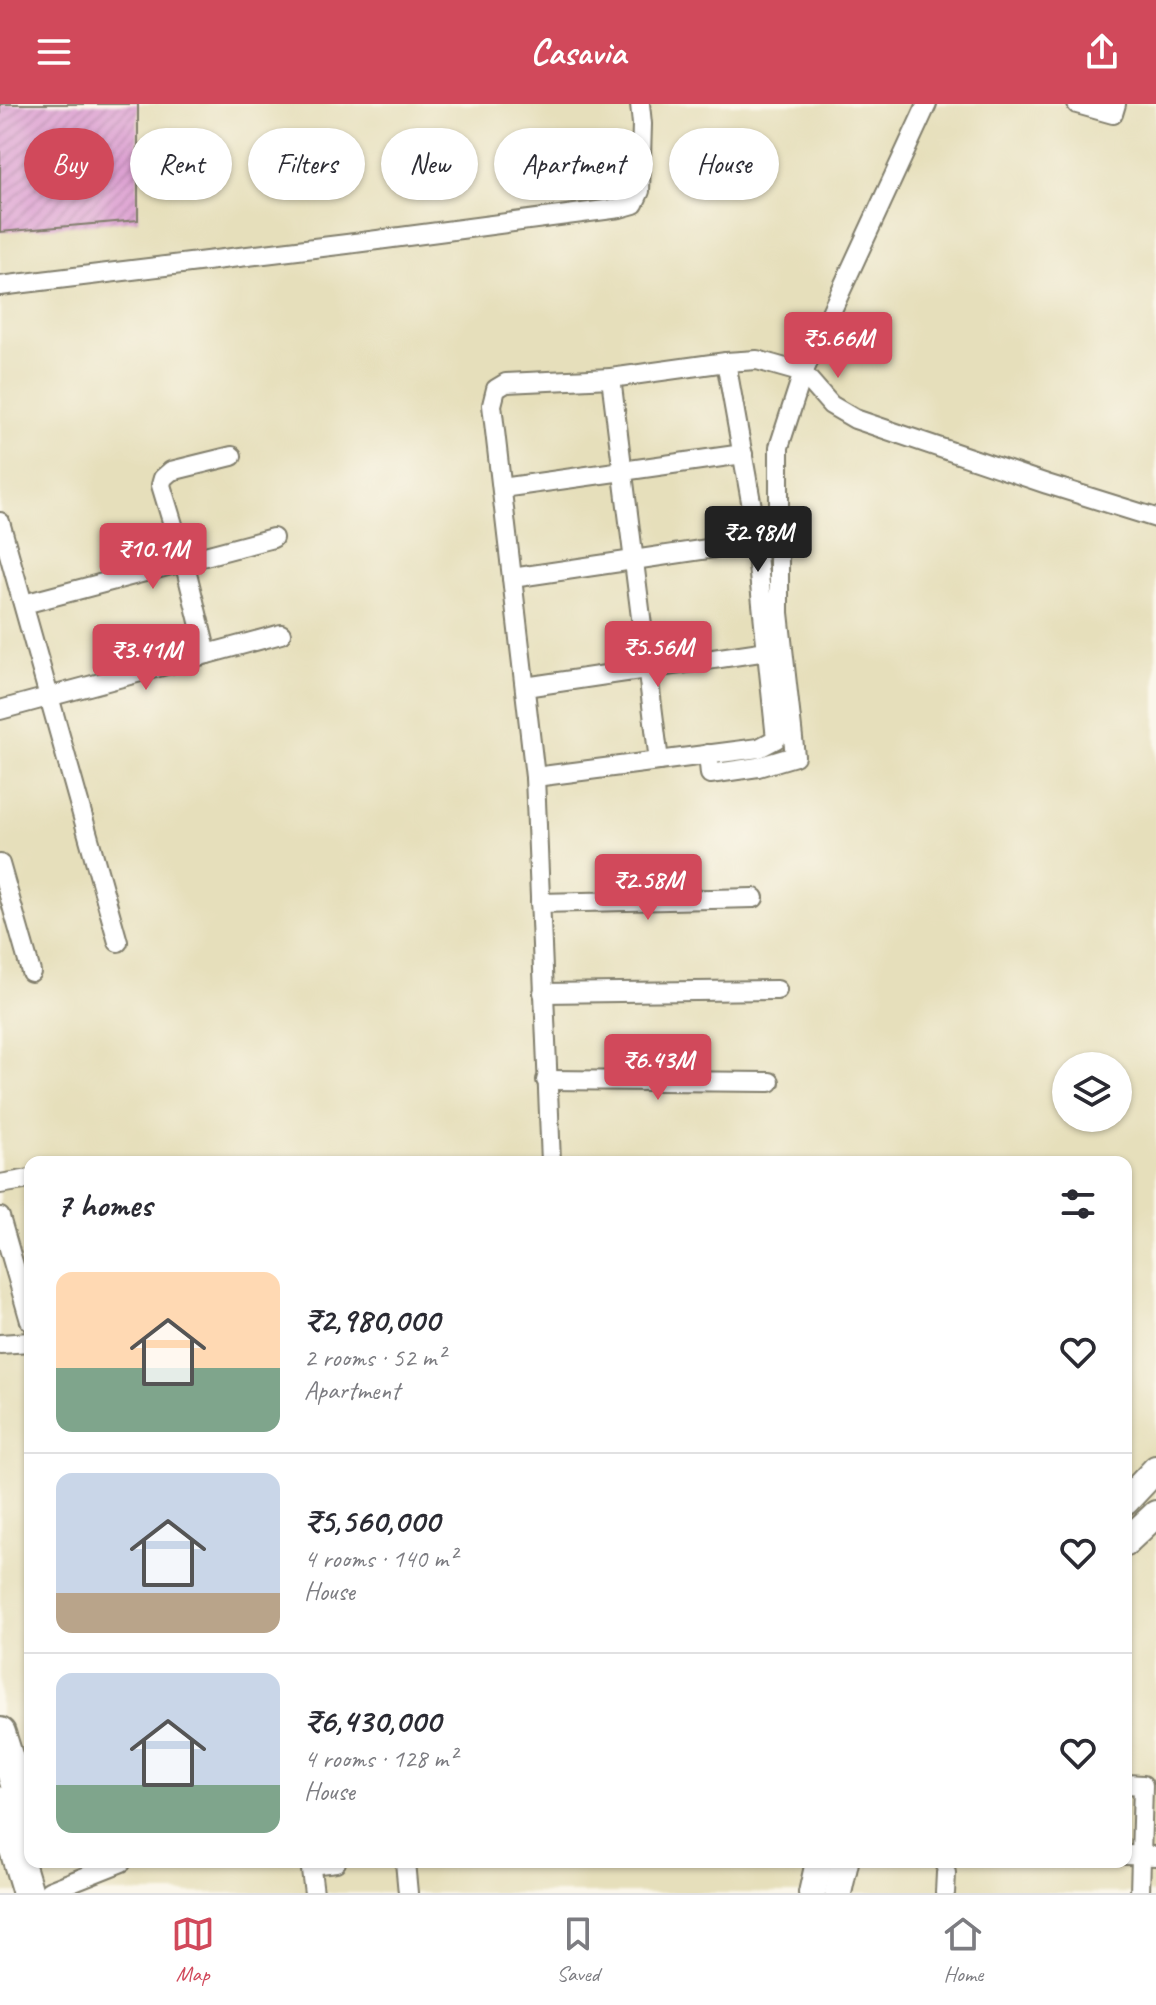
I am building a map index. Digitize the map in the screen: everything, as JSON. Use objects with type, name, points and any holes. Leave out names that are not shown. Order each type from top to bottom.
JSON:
[{"type":"main road","points":[[1132,1495],[1156,1469]]},
{"type":"main road","points":[[1132,1536],[1156,1514]]},
{"type":"main road","points":[[0,1733],[24,1810]]},
{"type":"main road","points":[[0,1801],[24,1853]]},
{"type":"main road","points":[[31,1868],[42,1892]]},
{"type":"main road","points":[[40,1868],[42,1892]]},
{"type":"main road","points":[[812,1893],[818,1868]]},
{"type":"main road","points":[[838,1893],[844,1868]]},
{"type":"street","points":[[0,286],[620,208],[634,204],[640,191],[640,104]]},
{"type":"street","points":[[708,754],[710,774],[758,767],[795,756],[779,613],[779,447],[803,373],[927,104]]},
{"type":"street","points":[[1077,104],[1113,114],[1116,104]]},
{"type":"street","points":[[551,1156],[535,777],[492,405],[496,389],[506,383],[611,378],[757,360],[803,373],[831,405],[855,419],[1156,518]]},
{"type":"street","points":[[535,777],[759,748],[776,739],[752,507],[726,362]]},
{"type":"street","points":[[611,378],[659,761]]},
{"type":"street","points":[[502,488],[743,454]]},
{"type":"street","points":[[207,654],[161,485],[163,478],[171,471],[232,456]]},
{"type":"street","points":[[0,522],[118,942]]},
{"type":"street","points":[[24,604],[273,538]]},
{"type":"street","points":[[512,578],[755,542]]},
{"type":"street","points":[[0,710],[281,634]]},
{"type":"street","points":[[525,687],[767,651]]},
{"type":"street","points":[[0,864],[31,972]]},
{"type":"street","points":[[540,903],[754,898]]},
{"type":"street","points":[[543,993],[777,990]]},
{"type":"street","points":[[546,1080],[770,1082]]},
{"type":"street","points":[[0,1184],[24,1180]]},
{"type":"street","points":[[0,1217],[24,1300]]},
{"type":"street","points":[[0,1344],[24,1342]]},
{"type":"street","points":[[1132,1784],[1143,1785],[1140,1893]]},
{"type":"street","points":[[42,1892],[106,1868]]},
{"type":"street","points":[[311,1868],[314,1893]]},
{"type":"street","points":[[406,1868],[408,1893]]},
{"type":"street","points":[[945,1893],[946,1873]]},
{"type":"building","points":[[0,104],[138,104],[138,128],[130,128],[130,200],[138,200],[138,220],[0,232]]}]
